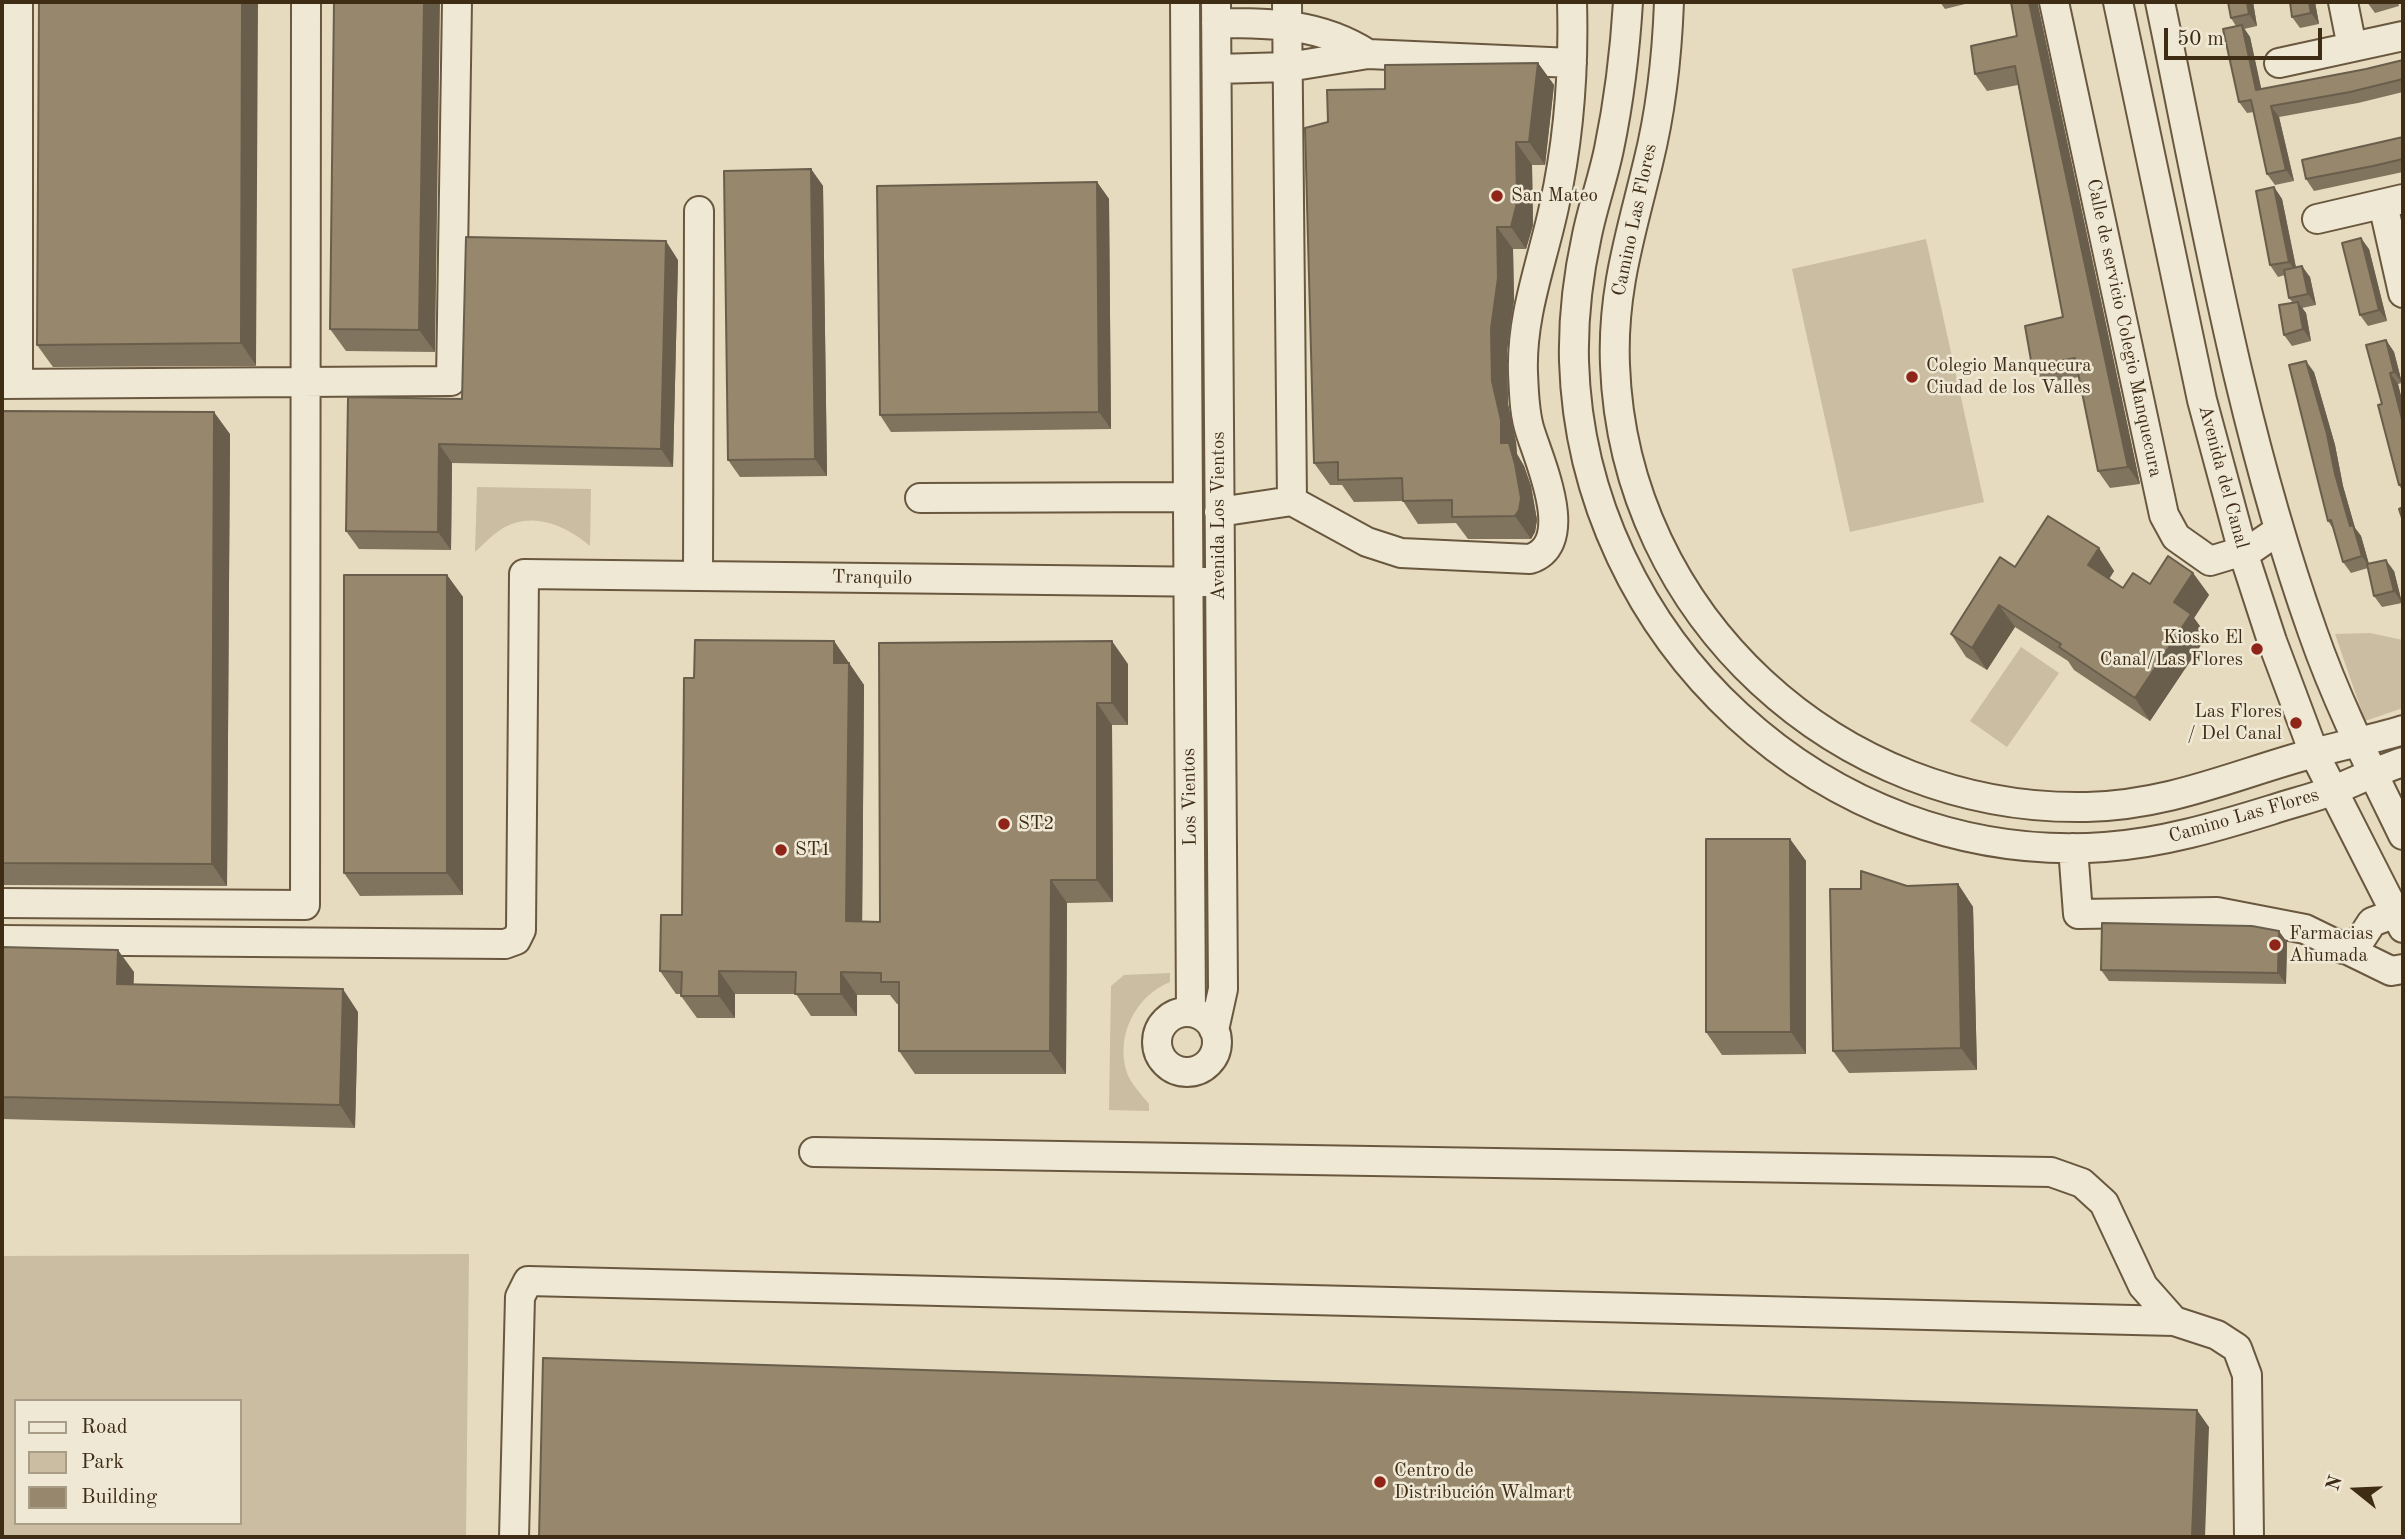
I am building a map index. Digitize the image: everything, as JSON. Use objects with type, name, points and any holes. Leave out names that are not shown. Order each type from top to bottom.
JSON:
[{"type":"street","points":[[18,2],[10,384],[451,381],[457,2]]},
{"type":"street","points":[[2,903],[305,905],[306,2]]},
{"type":"street","name":"Avenida Los Vientos","points":[[1185,2],[1188,581]]},
{"type":"street","points":[[1219,512],[1292,501],[1367,542],[1401,553],[1419,555],[1530,559],[1549,546],[1554,530],[1546,479],[1529,429],[1525,400],[1524,344],[1532,287],[1544,248],[1562,168],[1572,63],[1572,2]]},
{"type":"street","name":"Camino Las Flores","points":[[1628,2],[1617,109],[1581,262],[1577,296],[1574,360],[1579,419],[1593,483],[1613,539],[1636,588],[1656,621],[1702,680],[1755,732],[1814,776],[1879,808],[1948,831],[2009,844],[2073,848],[2129,845],[2178,838],[2333,790],[2403,762]]},
{"type":"street","name":"Camino Las Flores","points":[[1668,2],[1663,70],[1654,135],[1629,231],[1618,290],[1614,342],[1617,393],[1629,463],[1649,519],[1680,583],[1723,643],[1769,690],[1842,743],[1913,778],[1976,796],[2063,807],[2114,806],[2199,790],[2314,753],[2403,730]]},
{"type":"street","name":"Calle de servicio Colegio Manquecura","points":[[2054,2],[2164,515],[2176,537],[2210,561],[2243,552],[2279,530]]},
{"type":"street","name":"Avenida del Canal","points":[[2118,2],[2202,401],[2243,552],[2314,753],[2400,920]]},
{"type":"street","name":"Avenida del Canal","points":[[2160,2],[2241,391],[2279,530],[2314,636],[2403,835]]},
{"type":"street","points":[[2343,2],[2352,47]]},
{"type":"street","points":[[1216,12],[1288,13],[1368,54]]},
{"type":"street","name":"Avenida Los Vientos","points":[[1191,1012],[1170,1017],[1157,1035],[1160,1057],[1171,1068],[1185,1072],[1206,1065],[1215,1052],[1214,1030],[1223,989],[1216,12]]},
{"type":"street","points":[[1288,13],[1292,501]]},
{"type":"street","points":[[2279,62],[2403,36]]},
{"type":"street","points":[[1217,69],[1288,67],[1368,54],[1572,63]]},
{"type":"street","points":[[2317,219],[2393,202],[2403,293]]},
{"type":"street","points":[[698,576],[699,211]]},
{"type":"street","points":[[920,498],[1188,497]]},
{"type":"street","name":"Tranquilo","points":[[2,940],[505,944],[516,940],[521,930],[524,575],[1220,582]]},
{"type":"street","name":"Los Vientos","points":[[1188,581],[1191,1012]]},
{"type":"street","points":[[2073,848],[2078,914],[2217,912],[2305,929],[2391,971],[2403,969]]},
{"type":"street","points":[[2343,949],[2359,942],[2372,922],[2400,920]]},
{"type":"street","points":[[1191,1012],[1205,1018],[1214,1030]]},
{"type":"street","points":[[814,1152],[2051,1172],[2082,1183],[2104,1203],[2144,1286],[2174,1321]]},
{"type":"street","points":[[514,1537],[520,1297],[528,1281],[2174,1321],[2217,1335],[2237,1348],[2247,1375],[2249,1537]]},
{"type":"green space","points":[[1926,239],[1984,502],[1850,532],[1792,269]]},
{"type":"green space","points":[[477,487],[591,489],[590,546],[559,526],[524,521],[500,530],[475,552]]},
{"type":"green space","points":[[2370,633],[2403,640],[2403,708],[2365,721],[2335,634]]},
{"type":"green space","points":[[2021,647],[2059,673],[2007,747],[1970,721]]},
{"type":"green space","points":[[1170,973],[1170,982],[1158,988],[1138,1007],[1126,1032],[1124,1059],[1127,1073],[1149,1104],[1149,1111],[1109,1110],[1111,986],[1124,975]]},
{"type":"green space","points":[[469,1254],[466,1537],[2,1537],[2,1256]]},
{"type":"building","points":[[39,2],[242,2],[241,343],[37,345]]},
{"type":"building","points":[[334,2],[424,2],[419,330],[330,329]]},
{"type":"building","points":[[2011,2],[2029,2],[2128,467],[2098,471],[2075,358],[2032,366],[2025,326],[2063,317],[2015,66],[1975,74],[1971,46],[2017,36]]},
{"type":"building","points":[[2228,2],[2247,2],[2249,14],[2231,18]]},
{"type":"building","points":[[2290,2],[2309,2],[2311,13],[2292,17]]},
{"type":"building","points":[[2242,25],[2256,90],[2403,60],[2403,79],[2350,92],[2271,106],[2286,170],[2267,174],[2251,100],[2239,102],[2223,29]]},
{"type":"building","points":[[1538,63],[1529,142],[1516,142],[1517,203],[1511,227],[1497,227],[1498,278],[1491,329],[1492,381],[1501,420],[1501,443],[1509,443],[1515,464],[1521,498],[1519,510],[1515,516],[1452,517],[1452,500],[1403,501],[1402,478],[1338,480],[1338,462],[1314,463],[1305,128],[1328,122],[1327,90],[1385,89],[1385,65]]},
{"type":"building","points":[[2403,137],[2403,159],[2306,179],[2302,160]]},
{"type":"building","points":[[811,169],[815,459],[728,460],[724,171]]},
{"type":"building","points":[[1097,182],[1099,412],[880,415],[877,186]]},
{"type":"building","points":[[2274,187],[2289,262],[2270,265],[2256,191]]},
{"type":"building","points":[[466,237],[666,241],[661,449],[439,444],[438,532],[346,531],[348,397],[462,399]]},
{"type":"building","points":[[2361,238],[2379,310],[2360,315],[2342,243]]},
{"type":"building","points":[[2302,266],[2308,294],[2289,298],[2284,270]]},
{"type":"building","points":[[2298,302],[2303,329],[2284,335],[2279,305]]},
{"type":"building","points":[[2386,340],[2394,372],[2390,373],[2403,423],[2403,484],[2399,485],[2366,345]]},
{"type":"building","points":[[2306,361],[2327,434],[2335,474],[2362,556],[2343,562],[2331,520],[2328,521],[2289,365]]},
{"type":"building","points":[[2,411],[214,412],[212,864],[2,863]]},
{"type":"building","points":[[2048,516],[2099,548],[2088,565],[2123,588],[2133,573],[2150,584],[2168,556],[2193,573],[2174,602],[2191,614],[2135,698],[2059,647],[2061,644],[1999,605],[1972,648],[1951,634],[2000,557],[2015,567]]},
{"type":"building","points":[[2386,560],[2394,591],[2374,596],[2367,564]]},
{"type":"building","points":[[344,575],[447,575],[447,873],[344,873]]},
{"type":"building","points":[[695,640],[834,641],[834,663],[849,663],[846,921],[880,922],[879,643],[1112,641],[1112,703],[1097,703],[1097,880],[1051,880],[1050,1051],[899,1051],[899,982],[881,982],[881,973],[841,972],[841,994],[795,994],[796,972],[719,971],[719,996],[681,996],[682,972],[660,971],[661,915],[682,915],[684,678],[694,678]]},
{"type":"building","points":[[1706,839],[1790,839],[1791,1032],[1706,1032]]},
{"type":"building","points":[[1861,871],[1907,886],[1958,884],[1961,1048],[1833,1051],[1830,889],[1861,889]]},
{"type":"building","points":[[2102,923],[2252,926],[2279,931],[2278,973],[2101,970]]},
{"type":"building","points":[[2,947],[118,950],[117,984],[343,989],[340,1105],[2,1097]]},
{"type":"building","name":"Centro de Distribución Walmart","points":[[543,1358],[2197,1410],[2192,1537],[539,1537]]},
{"type":"place","name":"San Mateo","points":[[1497,196]]},
{"type":"place","name":"Colegio Manquecura Ciudad de los Valles","points":[[1912,377]]},
{"type":"place","name":"Kiosko El Canal/Las Flores","points":[[2257,649]]},
{"type":"place","name":"Las Flores / Del Canal","points":[[2296,723]]},
{"type":"place","name":"ST2","points":[[1004,824]]},
{"type":"place","name":"ST1","points":[[781,850]]},
{"type":"place","name":"Farmacias Ahumada","points":[[2275,945]]},
{"type":"place","name":"Centro de Distribución Walmart","points":[[1380,1482]]}]
